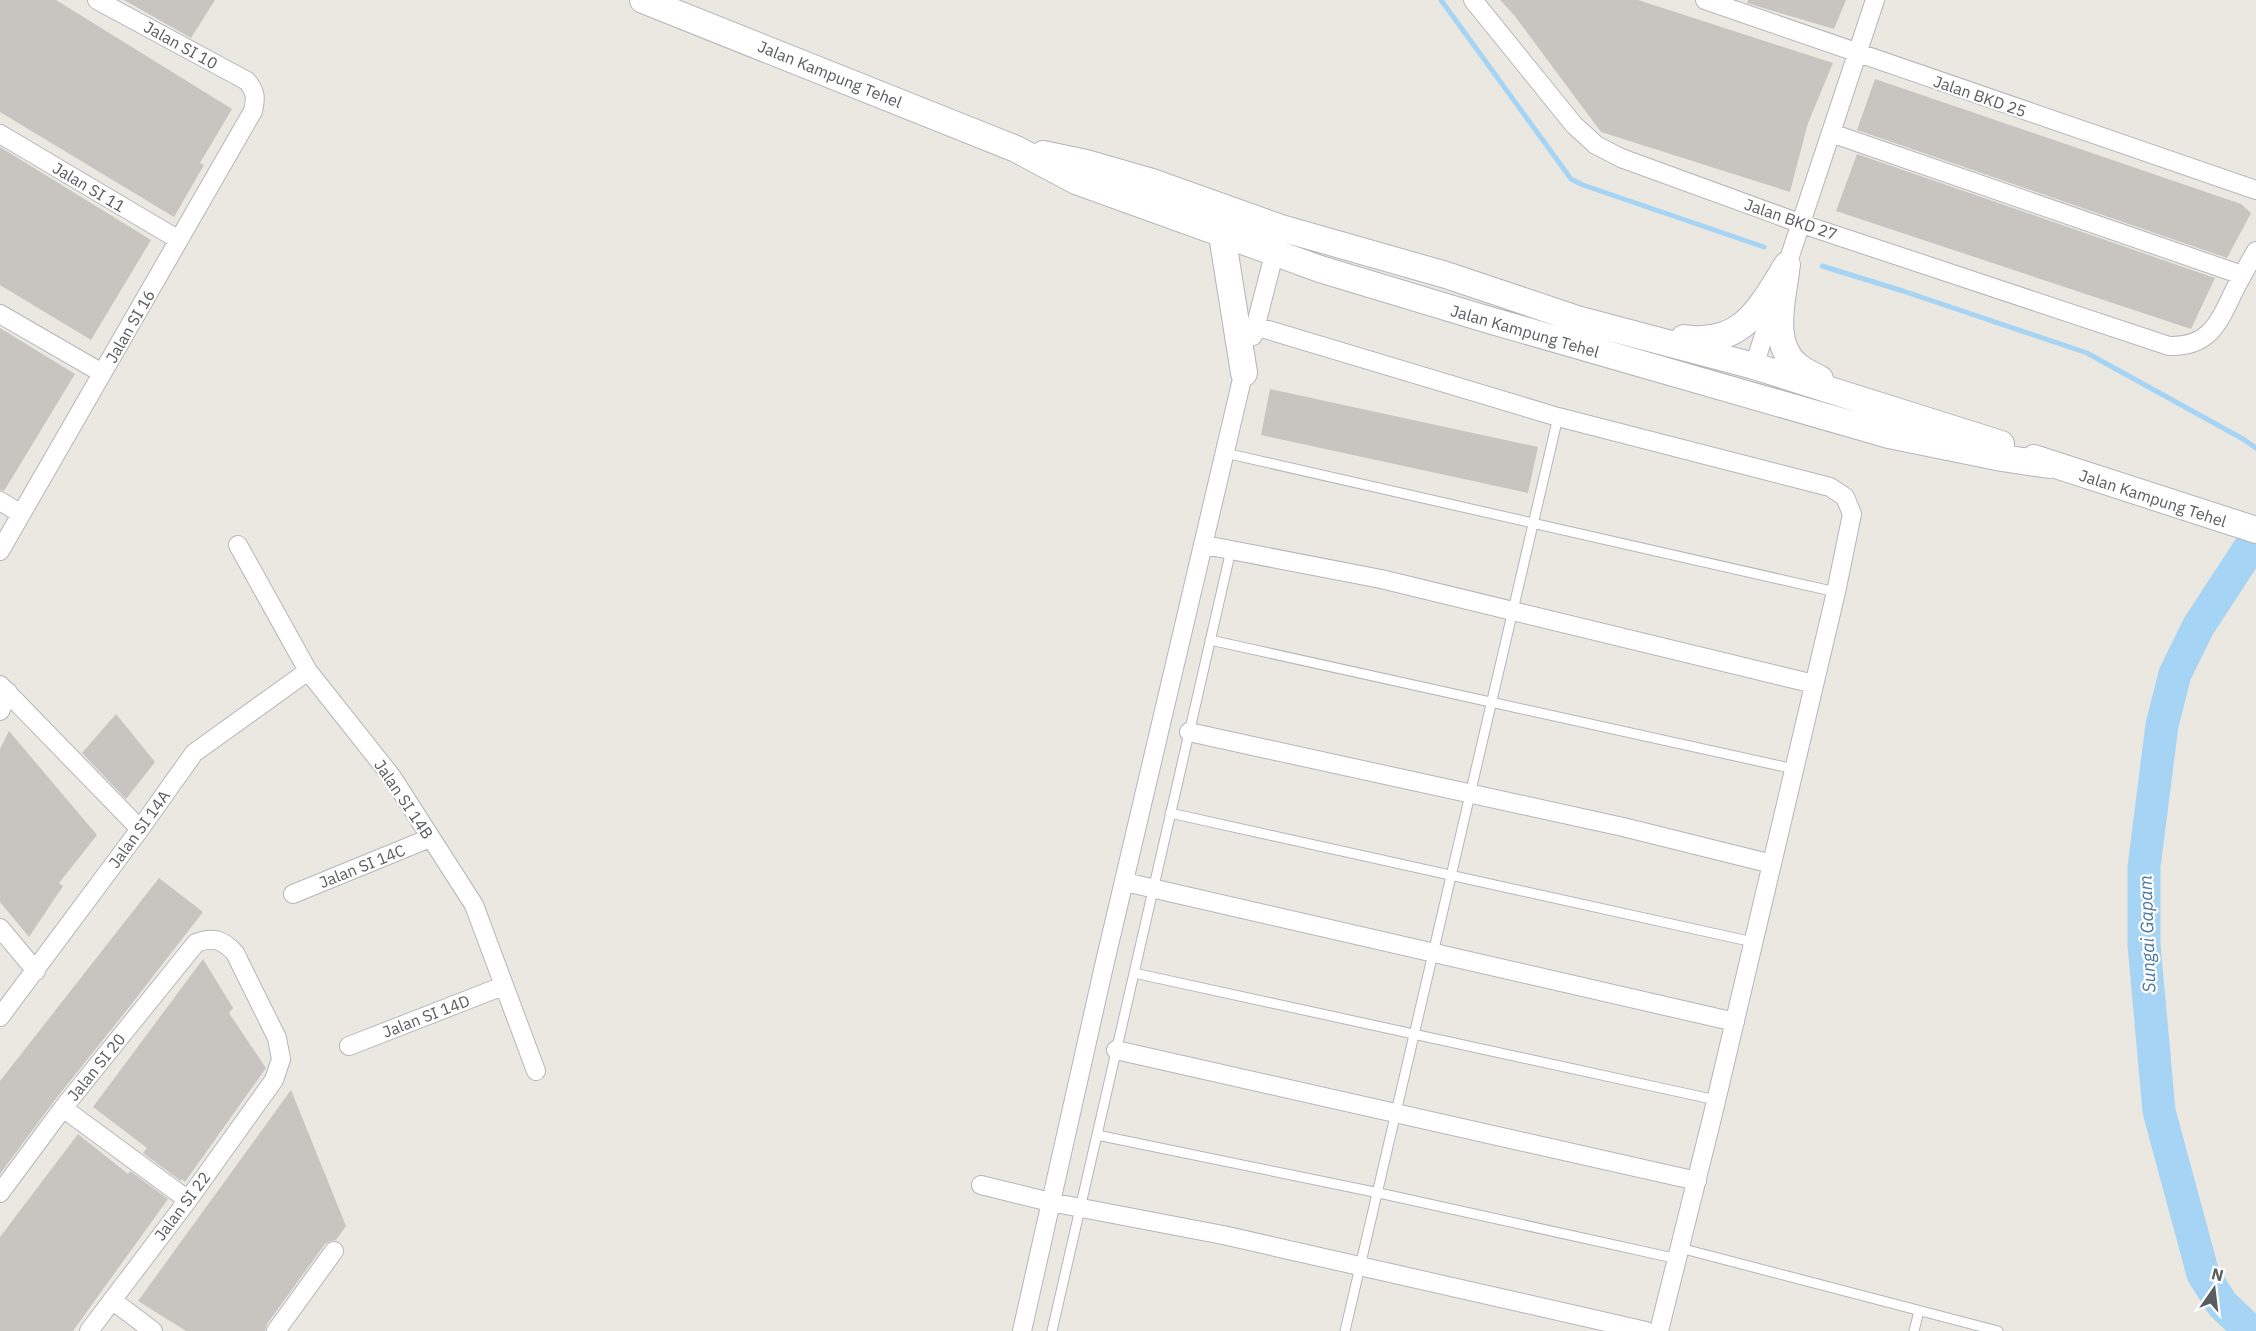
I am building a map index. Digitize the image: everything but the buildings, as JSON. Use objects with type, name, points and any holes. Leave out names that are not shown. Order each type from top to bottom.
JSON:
[{"type":"main road","name":"Jalan Kampung Tehel","points":[[643,0],[1016,148],[1076,181],[1275,254],[1488,320],[1889,435],[2049,465]]},
{"type":"main road","name":"Jalan Kampung Tehel","points":[[1016,148],[1117,171],[1281,228],[1446,275],[1577,319],[1754,366],[1987,438],[2049,465],[2256,531]]},
{"type":"main road","points":[[1222,235],[1244,373]]},
{"type":"main road","points":[[1577,319],[1709,340],[1730,334],[1748,321],[1764,302],[1787,265]]},
{"type":"main road","points":[[1787,265],[1780,333],[1785,351],[1797,366],[1820,379],[1922,418]]},
{"type":"main road","points":[[1488,320],[1591,340],[1708,372],[1732,374],[1754,366],[1765,384],[1776,392],[1856,418],[1889,435]]},
{"type":"street","name":"Jalan SI 10","points":[[98,0],[247,81],[254,89],[256,99]]},
{"type":"street","name":"Jalan BKD 27","points":[[1473,0],[1574,125],[1596,145],[1622,158],[1802,224],[2169,346],[2184,346],[2198,341],[2211,332],[2220,321],[2242,275]]},
{"type":"street","name":"Jalan BKD 25","points":[[1705,0],[2256,190]]},
{"type":"street","points":[[1754,366],[1875,0]]},
{"type":"street","name":"Jalan SI 16","points":[[0,551],[253,111],[256,99]]},
{"type":"street","points":[[1831,133],[2242,275],[2256,251]]},
{"type":"street","name":"Jalan SI 11","points":[[0,134],[179,240]]},
{"type":"street","points":[[1022,1331],[1225,453],[1281,228]]},
{"type":"street","points":[[0,314],[102,373]]},
{"type":"street","points":[[1255,326],[1558,417],[1830,487],[1845,497],[1852,514],[1754,942],[1659,1331]]},
{"type":"street","points":[[0,501],[21,514]]},
{"type":"street","name":"Jalan SI 14B","points":[[238,545],[308,671],[392,777],[474,905],[536,1071]]},
{"type":"street","points":[[1205,545],[1381,579],[1814,684]]},
{"type":"street","name":"Jalan SI 14A","points":[[0,1017],[194,753],[308,671]]},
{"type":"street","points":[[4,689],[140,829]]},
{"type":"street","points":[[0,711],[4,689]]},
{"type":"street","points":[[1189,732],[1472,794],[1772,864]]},
{"type":"street","name":"Jalan SI 14C","points":[[293,894],[430,838]]},
{"type":"street","points":[[1125,882],[1735,1022]]},
{"type":"street","points":[[0,928],[36,970]]},
{"type":"street","name":"Jalan SI 20","points":[[0,1193],[63,1108],[196,943],[206,939],[216,939],[227,944],[236,954],[277,1038],[281,1059],[274,1080]]},
{"type":"street","name":"Jalan SI 14D","points":[[349,1046],[503,986]]},
{"type":"street","points":[[1116,1050],[1697,1181]]},
{"type":"street","name":"Jalan SI 22","points":[[89,1331],[188,1200],[274,1080]]},
{"type":"street","points":[[63,1108],[188,1200]]},
{"type":"street","points":[[981,1185],[1050,1202],[1223,1235],[1361,1265],[1646,1331]]},
{"type":"street","points":[[276,1331],[334,1251]]},
{"type":"street","points":[[112,1300],[153,1331]]},
{"type":"lane","points":[[1345,1331],[1472,794],[1558,417]]},
{"type":"lane","points":[[1225,453],[1836,591]]},
{"type":"lane","points":[[1052,1331],[1231,550]]},
{"type":"lane","points":[[1210,640],[1794,769]]},
{"type":"lane","points":[[1170,813],[1754,942]]},
{"type":"lane","points":[[1134,973],[1716,1100]]},
{"type":"lane","points":[[1097,1135],[1679,1254],[1998,1331]]},
{"type":"lane","points":[[1914,1331],[1919,1311]]},
{"type":"waterway","points":[[1441,0],[1571,179],[1764,247]]},
{"type":"waterway","points":[[1822,266],[2087,353],[2256,448]]},
{"type":"waterway","name":"Sungai Gapam","points":[[2250,1331],[2222,1304],[2203,1274],[2159,1111],[2144,945],[2144,867],[2162,725],[2175,674],[2198,627],[2256,538]]}]
